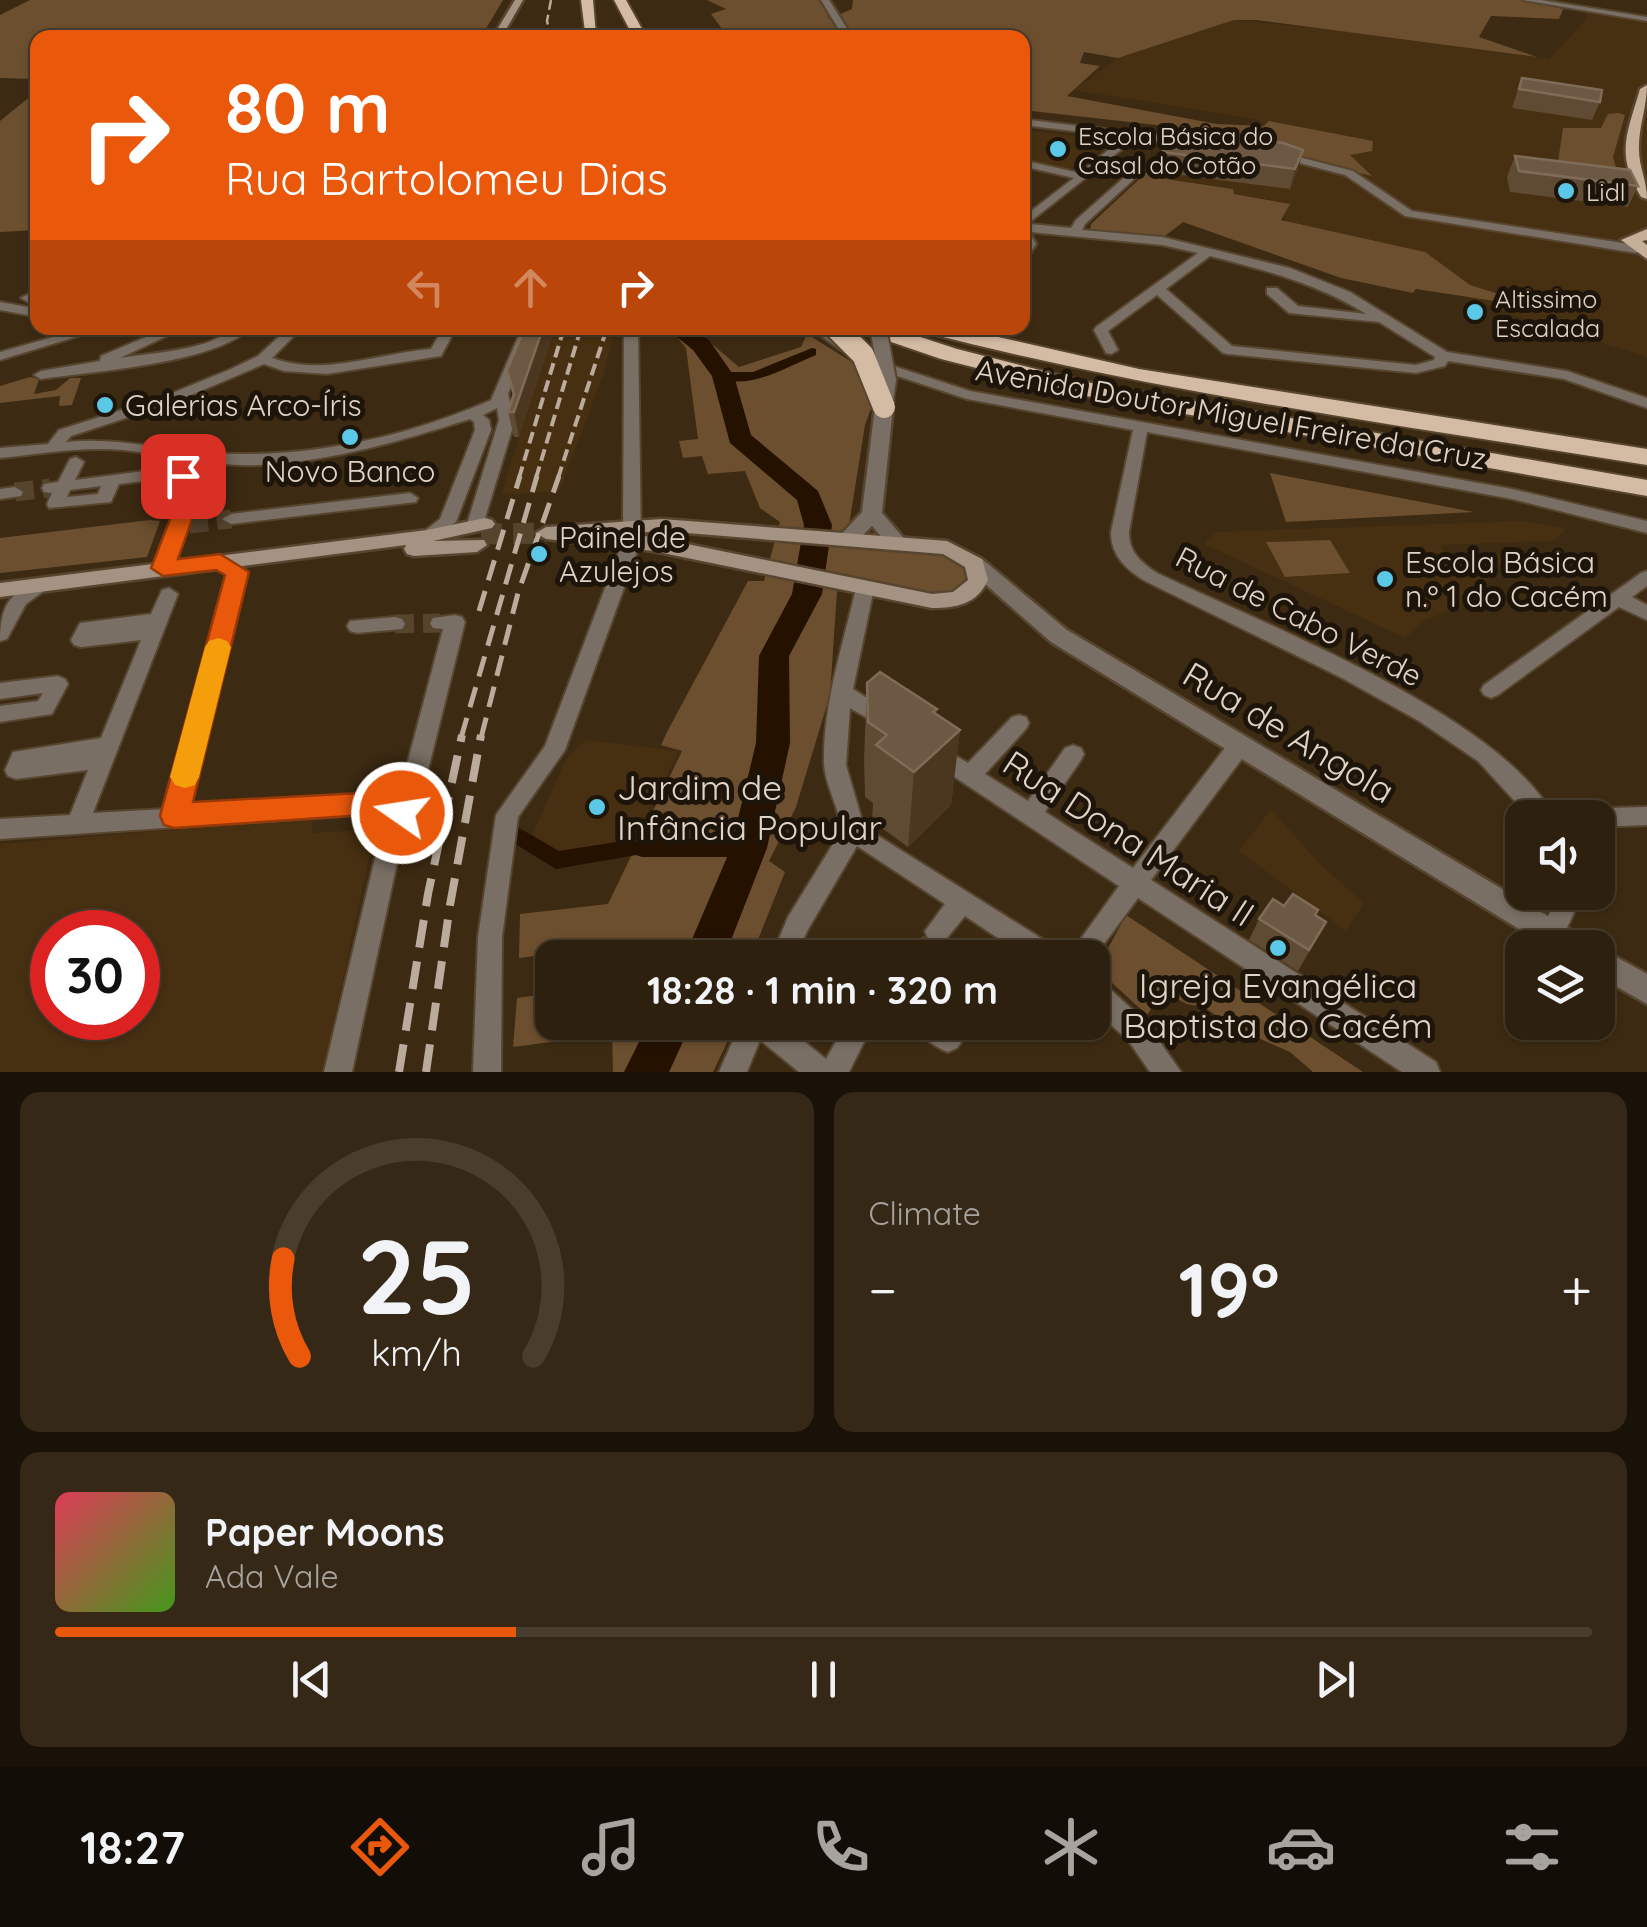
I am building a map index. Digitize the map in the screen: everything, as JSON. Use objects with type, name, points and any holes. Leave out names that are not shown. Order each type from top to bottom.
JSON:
[{"type":"highway","points":[[585,30],[587,0]]},
{"type":"highway","points":[[609,0],[624,30]]},
{"type":"highway","points":[[620,0],[637,30]]},
{"type":"highway","points":[[843,335],[863,356],[884,407]]},
{"type":"highway","points":[[895,335],[948,354],[1094,391],[1647,488]]},
{"type":"highway","points":[[923,335],[1138,387],[1647,470]]},
{"type":"highway","points":[[962,335],[1052,358],[1647,457]]},
{"type":"highway","points":[[1293,400],[1323,400],[1647,441]]},
{"type":"main road","points":[[501,30],[519,0]]},
{"type":"main road","points":[[511,30],[528,0]]},
{"type":"main road","points":[[1647,89],[1628,150],[1647,194]]},
{"type":"main road","points":[[1647,113],[1640,149],[1647,176]]},
{"type":"main road","points":[[542,544],[626,536],[792,535],[898,543],[947,548],[975,564],[975,588],[958,598],[932,601],[626,536],[550,522]]},
{"type":"main road","points":[[6,597],[426,542],[479,531]]},
{"type":"main road","points":[[768,567],[763,549],[778,538],[792,535]]},
{"type":"main road","points":[[6,597],[42,586],[163,568],[229,567]]},
{"type":"street","points":[[825,0],[844,30]]},
{"type":"street","points":[[1527,0],[1647,19]]},
{"type":"street","points":[[1584,0],[1594,11]]},
{"type":"street","points":[[1030,123],[1212,145]]},
{"type":"street","points":[[1030,222],[1130,138]]},
{"type":"street","points":[[1263,152],[1349,173],[1403,212],[1417,216],[1644,243]]},
{"type":"street","points":[[1030,165],[1081,176]]},
{"type":"street","points":[[1030,173],[1039,167]]},
{"type":"street","points":[[1075,233],[1080,222],[1140,168]]},
{"type":"street","points":[[1030,227],[1154,240],[1298,275],[1344,295],[1443,356],[1567,375],[1647,403]]},
{"type":"street","points":[[1111,350],[1101,330],[1208,252]]},
{"type":"street","points":[[1158,288],[1228,350],[1416,370],[1440,363],[1443,356]]},
{"type":"street","points":[[1272,290],[1294,310],[1380,320]]},
{"type":"street","points":[[0,306],[30,312]]},
{"type":"street","points":[[0,356],[74,335]]},
{"type":"street","points":[[111,366],[106,359],[162,335]]},
{"type":"street","points":[[41,375],[199,350],[233,335]]},
{"type":"street","points":[[54,447],[64,433],[170,400],[263,359],[288,335]]},
{"type":"street","points":[[263,359],[284,370],[311,372],[436,353],[445,335]]},
{"type":"street","points":[[0,453],[119,445],[208,458],[258,460],[366,446],[490,408],[503,397],[526,335]]},
{"type":"street","points":[[487,1072],[490,936],[506,815],[554,750],[626,536],[631,335]]},
{"type":"street","name":"Avenida Doutor Miguel Freire da Cruz","points":[[828,335],[862,358],[967,395],[1512,494],[1647,527]]},
{"type":"street","points":[[848,539],[872,514],[888,380],[878,335]]},
{"type":"street","points":[[479,531],[507,420],[503,397]]},
{"type":"street","points":[[426,542],[447,522],[483,430],[481,420],[472,414]]},
{"type":"street","name":"Rua de Cabo Verde","points":[[1141,427],[1121,528],[1120,546],[1131,562],[1151,578],[1370,686],[1464,739],[1529,800]]},
{"type":"street","points":[[76,462],[56,487],[55,504],[105,498],[112,480],[175,474],[188,478],[192,486],[185,524],[163,568]]},
{"type":"street","points":[[232,519],[410,498]]},
{"type":"street","points":[[872,514],[898,543]]},
{"type":"street","name":"Rua de Angola","points":[[975,564],[1060,636],[1547,930]]},
{"type":"street","points":[[174,816],[229,567]]},
{"type":"street","points":[[1491,690],[1647,577]]},
{"type":"street","points":[[791,940],[852,832],[853,815],[835,770],[865,588]]},
{"type":"street","points":[[78,822],[169,594]]},
{"type":"street","points":[[0,634],[6,597]]},
{"type":"street","points":[[1620,599],[1647,613]]},
{"type":"street","points":[[0,829],[174,816],[387,810],[412,802],[406,791],[416,774],[455,622],[440,623]]},
{"type":"street","points":[[357,626],[395,624]]},
{"type":"street","points":[[0,691],[58,684],[45,708],[0,714]]},
{"type":"street","name":"Rua Dona Maria II","points":[[845,694],[1426,1072]]},
{"type":"street","points":[[970,775],[1019,723]]},
{"type":"street","points":[[1092,940],[1239,746]]},
{"type":"street","points":[[1030,816],[1073,754]]},
{"type":"street","points":[[338,1072],[387,810]]},
{"type":"street","points":[[1615,817],[1647,816]]},
{"type":"street","points":[[852,832],[1022,940]]},
{"type":"street","points":[[931,940],[962,902]]},
{"type":"street","points":[[1615,970],[1647,990]]},
{"type":"street","points":[[1110,1007],[1136,1031],[1160,1068]]},
{"type":"street","points":[[733,1072],[748,1040]]},
{"type":"street","points":[[780,1040],[820,1072]]},
{"type":"street","points":[[834,1072],[851,1040]]},
{"type":"shaded area","points":[[30,0],[503,0],[485,30],[30,30],[30,79],[0,78],[0,15]]},
{"type":"shaded area","points":[[707,0],[821,0],[829,19],[852,9],[853,0],[1522,0],[1563,9],[1559,19],[1491,16],[1479,37],[1537,57],[1234,20],[1118,58],[1084,52],[1080,63],[1100,66],[1067,96],[1217,124],[1264,126],[1269,121],[1373,141],[1372,151],[1350,155],[1372,176],[1240,143],[1236,134],[1030,111],[1030,30],[723,30],[711,14],[726,9]]},
{"type":"shaded area","points":[[1585,6],[1647,17],[1647,357],[1512,315],[1390,265],[1297,236],[1271,200],[1233,194],[1232,188],[1153,177],[1149,170],[1186,144],[1295,158],[1259,120],[1074,90],[1118,58],[1234,20],[1378,34],[1549,59],[1586,20]]},
{"type":"shaded area","points":[[30,97],[30,230],[0,232],[0,121]]},
{"type":"shaded area","points":[[1608,114],[1625,115],[1613,157],[1617,171],[1555,182],[1563,128],[1601,128]]},
{"type":"shaded area","name":"Escola Básica do Casal do Cotão","points":[[1030,131],[1105,140],[1069,170],[1030,160]]},
{"type":"shaded area","points":[[1149,170],[1153,177],[1233,189],[1234,194],[1290,204],[1281,220],[1425,252],[1470,285],[1511,298],[1514,304],[1416,289],[1413,293],[1341,278],[1183,222],[1161,239],[1090,232],[1091,224]]},
{"type":"shaded area","points":[[553,335],[614,335],[559,492],[501,494]]},
{"type":"shaded area","points":[[676,335],[701,335],[739,367],[801,347],[809,335],[871,374],[874,400],[865,425],[846,544],[941,552],[967,567],[969,579],[953,592],[933,595],[838,577],[830,695],[796,807],[769,861],[785,872],[758,940],[535,940],[535,956],[519,958],[520,914],[608,904],[682,751],[661,745],[667,732],[748,581],[764,581],[780,522],[760,508],[745,471],[708,474],[702,456],[683,458],[679,441],[698,439],[686,348]]},
{"type":"shaded area","points":[[30,377],[39,379],[34,394],[56,390],[70,378],[81,378],[72,405],[59,406],[60,396],[0,403],[0,386]]},
{"type":"shaded area","points":[[1270,473],[1474,512],[1286,522]]},
{"type":"shaded area","points":[[160,521],[147,557],[0,573],[0,538]]},
{"type":"shaded area","name":"Escola Básica n.º 1 do Cacém","points":[[1523,521],[1567,528],[1554,541],[1441,545],[1447,555],[1500,555],[1502,563],[1483,586],[1467,592],[1475,601],[1425,620],[1405,638],[1204,544],[1215,532]]},
{"type":"shaded area","points":[[1330,540],[1350,573],[1285,577],[1266,542]]},
{"type":"shaded area","name":"Jardim de Infância Popular","points":[[586,740],[679,751],[632,843],[553,852],[531,838],[566,759]]},
{"type":"shaded area","points":[[1271,809],[1320,864],[1364,903],[1346,931],[1239,851]]},
{"type":"shaded area","points":[[314,818],[311,833],[375,829],[323,1072],[0,1072],[0,844]]},
{"type":"shaded area","points":[[1126,915],[1363,1072],[1313,1072],[1290,1052],[1229,1025],[1204,1007],[1187,1004],[1163,992],[1147,1015],[1110,981],[1110,945]]},
{"type":"shaded area","points":[[535,995],[535,1040],[566,1040],[513,1047],[517,998]]},
{"type":"shaded area","points":[[612,1040],[728,1040],[713,1072],[613,1072]]},
{"type":"building","points":[[1522,78],[1602,90],[1600,102],[1519,89]]},
{"type":"building","points":[[1180,130],[1283,143],[1303,150],[1295,169],[1162,152]]},
{"type":"building","points":[[1515,156],[1630,170],[1638,186],[1519,171]]},
{"type":"building","points":[[522,335],[541,335],[514,412],[508,412],[514,394],[507,370]]},
{"type":"building","points":[[880,672],[937,709],[933,712],[960,730],[914,772],[876,745],[887,735],[868,722],[867,683]]},
{"type":"building","points":[[1293,894],[1318,910],[1315,915],[1326,922],[1309,950],[1259,919],[1273,899],[1284,906]]},
{"type":"waterway","points":[[686,335],[701,345],[723,376],[739,438],[809,497],[818,525],[807,594],[774,656],[773,743],[749,848],[711,940]]},
{"type":"waterway","points":[[723,376],[755,376],[812,352]]},
{"type":"waterway","points":[[514,833],[556,860],[629,849]]},
{"type":"waterway","points":[[642,848],[749,848]]},
{"type":"waterway","points":[[646,1072],[662,1040]]},
{"type":"tunnel","points":[[15,492],[50,488]]},
{"type":"tunnel","points":[[189,524],[231,519]]},
{"type":"tunnel","points":[[481,534],[546,533]]},
{"type":"tunnel","points":[[395,624],[440,623]]},
{"type":"railway","points":[[549,30],[551,0]]},
{"type":"railway","points":[[519,478],[562,335]]},
{"type":"railway","points":[[536,478],[579,335]]},
{"type":"railway","points":[[558,478],[605,335]]},
{"type":"railway","points":[[479,611],[520,476]]},
{"type":"railway","points":[[461,738],[537,476]]},
{"type":"railway","points":[[481,738],[518,593],[559,476]]},
{"type":"railway","points":[[399,1072],[428,894],[462,735]]},
{"type":"railway","points":[[426,1072],[450,905],[481,735]]},
{"type":"slow traffic","points":[[185,777],[218,647]]},
{"type":"place","name":"Escola Básica do Casal do Cotão","points":[[1058,149]]},
{"type":"place","name":"Lidl","points":[[1566,191]]},
{"type":"place","name":"Altissimo Escalada","points":[[1475,312]]},
{"type":"place","name":"Galerias Arco-Íris","points":[[105,405]]},
{"type":"place","name":"Novo Banco","points":[[350,437]]},
{"type":"place","name":"Painel de Azulejos","points":[[539,554]]},
{"type":"place","name":"Escola Básica n.º 1 do Cacém","points":[[1385,579]]},
{"type":"place","name":"Jardim de Infância Popular","points":[[597,807]]},
{"type":"place","name":"Igreja Evangélica Baptista do Cacém","points":[[1278,948]]},
{"type":"route","points":[[183,476],[192,482],[192,491],[163,568],[220,562],[238,572],[174,816],[350,804],[378,804],[384,816],[402,813]]}]
